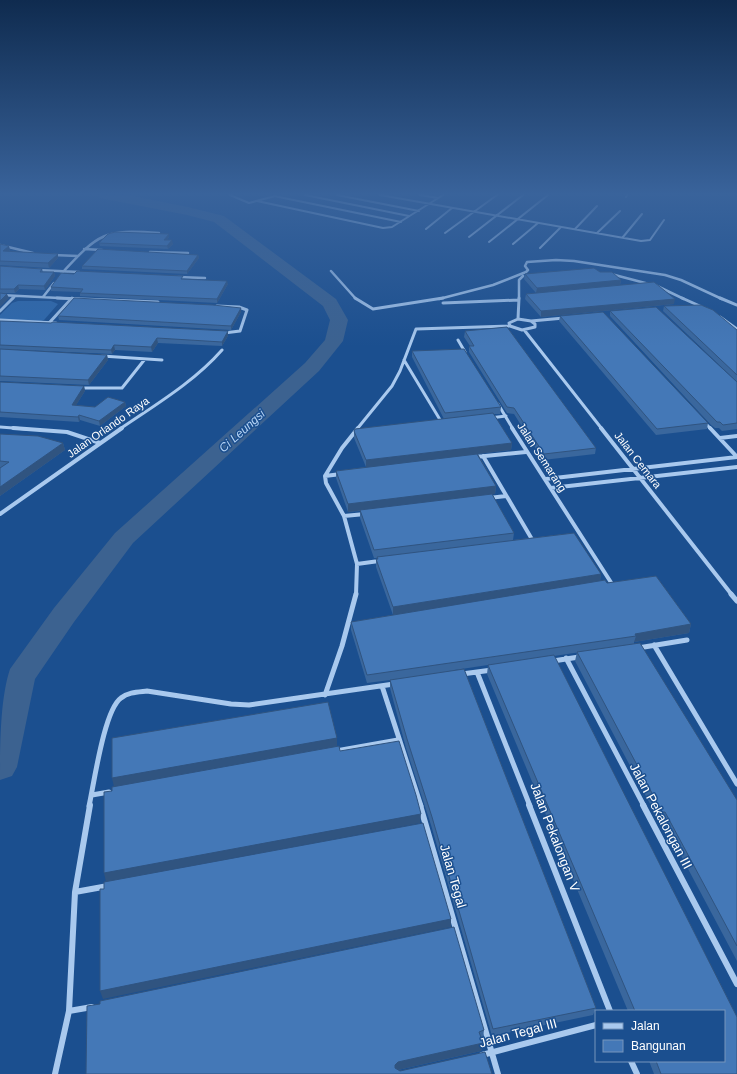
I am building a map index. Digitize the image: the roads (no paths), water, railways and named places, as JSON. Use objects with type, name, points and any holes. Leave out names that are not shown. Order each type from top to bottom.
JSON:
[{"type":"street","points":[[0,245],[37,254]]},
{"type":"street","points":[[59,277],[84,249],[89,245]]},
{"type":"street","points":[[84,249],[108,250]]},
{"type":"street","points":[[148,252],[188,253]]},
{"type":"street","points":[[48,255],[78,256]]},
{"type":"street","points":[[331,271],[355,296],[368,307],[373,308],[437,299],[485,287],[526,272],[528,270],[525,266],[527,262],[556,260],[574,261],[664,275],[681,280],[737,305]]},
{"type":"street","points":[[32,270],[79,272]]},
{"type":"street","points":[[609,274],[654,285],[706,309]]},
{"type":"street","points":[[518,319],[520,278],[527,275]]},
{"type":"street","points":[[174,277],[205,278]]},
{"type":"street","points":[[43,297],[55,282]]},
{"type":"street","points":[[640,286],[654,285]]},
{"type":"street","points":[[0,295],[159,302]]},
{"type":"street","points":[[0,311],[15,296]]},
{"type":"street","points":[[49,323],[72,298]]},
{"type":"street","points":[[443,303],[519,300]]},
{"type":"street","points":[[215,305],[238,307],[247,310],[240,331],[233,333],[218,332]]},
{"type":"street","points":[[692,306],[699,305]]},
{"type":"street","points":[[719,316],[737,329]]},
{"type":"street","points":[[510,326],[509,323],[518,319],[531,321],[565,318]]},
{"type":"street","points":[[0,320],[57,323]]},
{"type":"street","points":[[325,695],[348,626],[356,594],[357,564],[344,516],[326,482],[325,476],[342,448],[392,386],[400,371],[414,331],[419,328],[510,326],[525,331],[535,326],[535,324],[531,321]]},
{"type":"street","points":[[732,324],[737,325]]},
{"type":"street","name":"Jalan Cemara","points":[[525,331],[737,601]]},
{"type":"street","points":[[458,340],[469,359]]},
{"type":"street","name":"Jalan Orlando Raya","points":[[0,514],[195,376],[210,364],[222,350]]},
{"type":"street","points":[[458,353],[465,352]]},
{"type":"street","points":[[405,354],[413,354]]},
{"type":"street","points":[[100,356],[162,360]]},
{"type":"street","points":[[77,388],[119,389],[145,359]]},
{"type":"street","points":[[404,360],[442,423]]},
{"type":"street","name":"Jalan Semarang","points":[[494,397],[526,452],[552,488],[612,584]]},
{"type":"street","points":[[484,418],[506,416]]},
{"type":"street","points":[[704,421],[737,457]]},
{"type":"street","points":[[434,424],[449,422]]},
{"type":"street","points":[[0,427],[67,432],[100,443]]},
{"type":"street","points":[[357,431],[365,430]]},
{"type":"street","points":[[720,438],[737,436]]},
{"type":"street","points":[[467,458],[526,452]]},
{"type":"street","points":[[483,456],[533,541]]},
{"type":"street","points":[[546,479],[737,457]]},
{"type":"street","points":[[552,488],[737,467]]},
{"type":"street","points":[[325,476],[349,473]]},
{"type":"street","points":[[483,499],[506,496]]},
{"type":"street","points":[[344,516],[367,514]]},
{"type":"street","points":[[575,537],[582,536]]},
{"type":"street","points":[[525,542],[540,540]]},
{"type":"street","points":[[357,564],[387,560]]},
{"type":"street","points":[[604,585],[619,583]]},
{"type":"street","points":[[348,626],[355,624]]},
{"type":"street","points":[[632,648],[687,640]]},
{"type":"street","points":[[654,645],[737,784]]},
{"type":"street","points":[[544,662],[588,655]]},
{"type":"street","name":"Jalan Pekalongan III","points":[[566,658],[737,984]]},
{"type":"street","points":[[455,675],[499,669]]},
{"type":"street","name":"Jalan Pekalongan V","points":[[477,672],[610,1010]]},
{"type":"street","points":[[55,1074],[69,1011],[75,892],[85,828],[102,742],[112,708],[120,698],[133,692],[147,691],[231,704],[249,705],[396,684]]},
{"type":"street","name":"Jalan Tegal","points":[[382,686],[398,740],[427,826],[498,1074]]},
{"type":"street","points":[[328,752],[398,740]]},
{"type":"street","points":[[92,795],[115,790]]},
{"type":"street","points":[[420,827],[427,826]]},
{"type":"street","points":[[75,892],[114,885]]},
{"type":"street","points":[[449,931],[457,930]]},
{"type":"street","points":[[69,1011],[100,1005]]},
{"type":"street","name":"Jalan Tegal III","points":[[476,1056],[595,1025]]},
{"type":"street","points":[[631,1062],[637,1074]]},
{"type":"lane","points":[[540,248],[543,245]]},
{"type":"waterway","name":"Ci Leungsi","points":[[0,767],[21,677],[64,615],[124,538],[312,367],[334,341],[339,320],[330,303],[254,245]]}]
